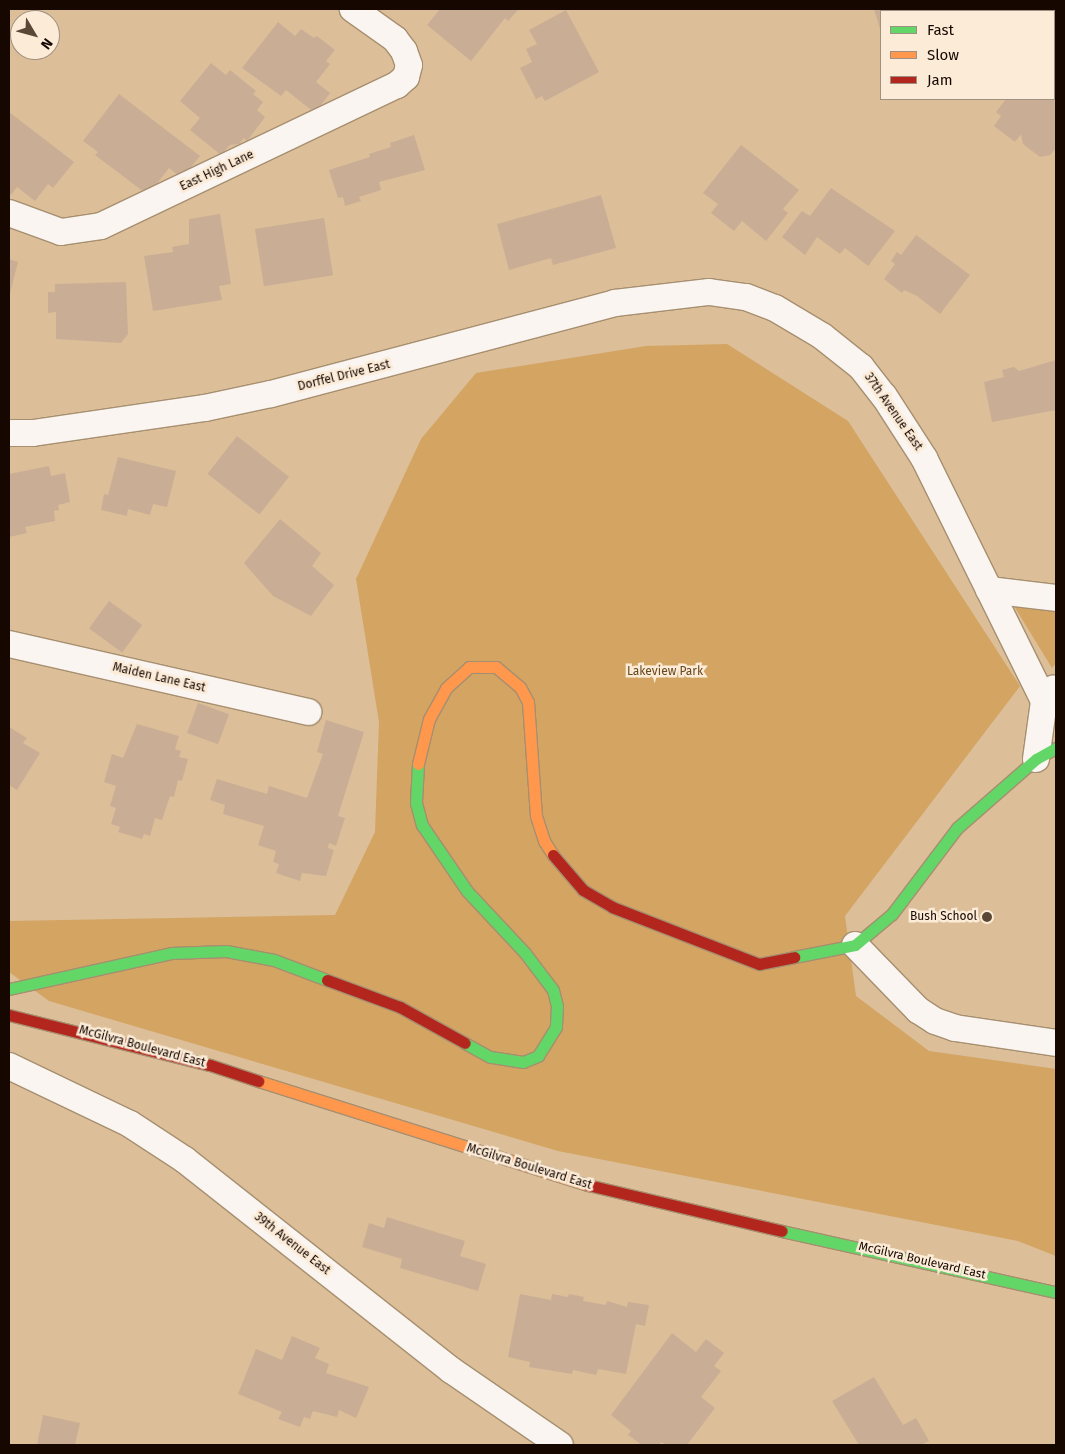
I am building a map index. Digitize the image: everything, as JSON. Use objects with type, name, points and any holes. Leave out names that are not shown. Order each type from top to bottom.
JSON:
[{"type":"main road","points":[[9,989],[171,953],[226,951],[274,960],[400,1007],[490,1057],[523,1062],[538,1056],[556,1027],[557,1006],[553,990],[525,954],[467,891],[441,856],[422,825],[416,803],[419,754],[429,719],[457,676],[469,667],[483,665],[508,674],[528,702],[532,724],[536,816],[541,833],[564,870],[583,890],[612,907],[759,964],[855,945],[892,914],[957,828],[1046,754]]},
{"type":"main road","name":"McGilvra Boulevard East","points":[[9,1015],[210,1065],[512,1163],[632,1198],[1056,1292]]},
{"type":"street","name":"East High Lane","points":[[9,213],[61,232],[102,226],[397,85],[406,77],[409,64],[395,39],[353,9]]},
{"type":"street","name":"Dorffel Drive East","points":[[9,433],[33,433],[205,408],[403,361],[615,303],[674,294]]},
{"type":"street","name":"37th Avenue East","points":[[674,294],[746,297],[775,308],[822,336],[862,367],[924,458],[990,590],[1050,693]]},
{"type":"street","points":[[990,590],[1056,598]]},
{"type":"street","name":"Maiden Lane East","points":[[9,644],[308,712]]},
{"type":"street","points":[[1046,754],[1050,693]]},
{"type":"street","points":[[855,945],[918,1010],[935,1021],[955,1028],[1056,1044]]},
{"type":"street","name":"39th Avenue East","points":[[9,1066],[130,1124],[186,1160],[451,1370],[560,1445]]},
{"type":"green space","name":"Lakeview Park","points":[[727,344],[848,421],[1020,686],[845,916],[856,996],[929,1051],[1056,1069],[1056,1256],[1018,1241],[558,1151],[49,1001],[9,972],[9,921],[335,915],[375,832],[379,722],[356,579],[421,439],[476,373],[646,346]]},
{"type":"green space","points":[[1014,606],[1056,612],[1056,663],[1052,668]]},
{"type":"building","points":[[440,9],[518,10],[508,21],[505,18],[471,61],[427,25]]},
{"type":"building","points":[[874,9],[950,9],[880,10],[880,29]]},
{"type":"building","points":[[1004,9],[1006,10],[978,10]]},
{"type":"building","points":[[566,10],[599,72],[545,101],[542,96],[536,99],[520,68],[532,62],[526,49],[537,44],[529,30]]},
{"type":"building","points":[[278,22],[295,36],[301,29],[314,38],[317,36],[335,50],[326,61],[330,64],[316,82],[330,93],[315,113],[286,90],[281,96],[242,68]]},
{"type":"building","points":[[211,63],[226,75],[230,70],[256,91],[253,94],[263,102],[257,110],[265,117],[247,141],[244,138],[239,144],[230,145],[221,155],[190,130],[200,118],[180,101]]},
{"type":"building","points":[[119,94],[200,156],[182,178],[169,168],[148,195],[95,155],[98,152],[83,141]]},
{"type":"building","points":[[1005,100],[1055,100],[1056,148],[1050,155],[1040,157],[1023,144],[1021,134],[1015,142],[994,126],[1001,116],[996,112]]},
{"type":"building","points":[[9,112],[74,162],[53,188],[48,184],[35,201],[17,187],[11,195],[9,193]]},
{"type":"building","points":[[414,135],[425,170],[379,182],[381,190],[359,197],[361,201],[345,206],[343,197],[338,198],[329,170],[370,157],[369,154],[391,147],[390,143]]},
{"type":"building","points":[[741,145],[799,190],[783,209],[788,213],[766,241],[742,221],[734,231],[711,213],[718,204],[703,193]]},
{"type":"building","points":[[831,188],[895,231],[868,266],[845,248],[840,254],[817,237],[805,255],[782,237],[802,211],[810,216]]},
{"type":"building","points":[[601,195],[616,248],[553,265],[551,258],[509,270],[497,224]]},
{"type":"building","points":[[220,214],[231,284],[219,286],[222,300],[153,311],[144,256],[173,252],[172,247],[189,244],[189,219]]},
{"type":"building","points":[[324,218],[333,275],[264,286],[255,229]]},
{"type":"building","points":[[916,235],[970,275],[940,314],[917,296],[904,290],[902,293],[884,279],[895,264],[891,261],[897,252],[901,255]]},
{"type":"building","points":[[9,259],[18,262],[9,297]]},
{"type":"building","points":[[126,282],[128,334],[121,343],[56,339],[56,312],[48,313],[48,292],[55,292],[55,284]]},
{"type":"building","points":[[1056,360],[1056,410],[992,422],[984,382],[1004,377],[1002,370],[1014,367],[1019,371]]},
{"type":"building","points":[[237,436],[289,477],[259,514],[207,474]]},
{"type":"building","points":[[118,457],[176,471],[167,507],[153,504],[150,515],[128,509],[127,516],[101,510],[104,494],[108,495]]},
{"type":"building","points":[[49,466],[51,476],[65,473],[70,502],[58,505],[59,510],[54,511],[55,521],[25,527],[27,533],[9,537],[9,474]]},
{"type":"building","points":[[280,519],[321,553],[312,566],[334,585],[311,616],[273,596],[244,563]]},
{"type":"building","points":[[109,601],[142,625],[122,653],[89,629]]},
{"type":"building","points":[[198,703],[229,714],[218,744],[187,733]]},
{"type":"building","points":[[326,720],[364,732],[338,816],[345,818],[336,846],[329,843],[328,848],[334,850],[326,876],[302,873],[300,881],[276,873],[279,864],[273,862],[276,851],[258,845],[264,826],[223,814],[225,805],[210,800],[217,779],[267,794],[269,786],[307,798],[323,754],[317,752]]},
{"type":"building","points":[[137,724],[179,736],[175,749],[181,751],[179,757],[188,759],[182,781],[178,780],[174,797],[170,796],[162,820],[155,818],[150,836],[144,834],[142,839],[118,832],[120,827],[111,824],[116,808],[110,806],[116,786],[104,782],[112,754],[123,758]]},
{"type":"building","points":[[9,727],[27,738],[23,743],[40,753],[17,790],[9,785]]},
{"type":"building","points":[[387,1217],[465,1241],[460,1256],[486,1264],[478,1291],[400,1268],[402,1259],[362,1247],[369,1223],[384,1228]]},
{"type":"building","points":[[520,1294],[551,1300],[552,1294],[568,1297],[569,1294],[584,1297],[583,1301],[606,1305],[607,1301],[627,1307],[628,1302],[649,1305],[645,1326],[636,1324],[626,1374],[598,1369],[596,1375],[573,1370],[572,1374],[529,1367],[530,1362],[508,1357]]},
{"type":"building","points":[[672,1333],[696,1352],[706,1339],[724,1353],[714,1366],[721,1371],[701,1397],[715,1408],[687,1445],[666,1445],[661,1442],[659,1445],[642,1445],[628,1435],[631,1431],[611,1415]]},
{"type":"building","points":[[292,1336],[320,1348],[315,1358],[329,1364],[326,1373],[369,1387],[356,1418],[339,1410],[337,1417],[313,1411],[310,1419],[304,1417],[300,1427],[278,1419],[282,1412],[238,1394],[256,1349],[282,1360]]},
{"type":"building","points":[[874,1377],[903,1425],[916,1418],[929,1441],[921,1445],[859,1445],[832,1401]]},
{"type":"building","points":[[43,1415],[80,1423],[75,1445],[37,1445]]},
{"type":"traffic: fast","points":[[794,957],[855,945],[892,914],[957,828],[1036,759],[1056,748]]},
{"type":"traffic: fast","points":[[418,764],[416,803],[422,825],[467,891],[525,953],[553,990],[557,1006],[556,1027],[538,1056],[523,1062],[490,1057],[465,1043]]},
{"type":"traffic: fast","points":[[9,989],[171,953],[226,951],[274,960],[327,980]]},
{"type":"traffic: fast","points":[[782,1231],[1056,1292]]},
{"type":"traffic: slow","points":[[418,764],[429,719],[446,688],[469,667],[496,667],[520,687],[528,702],[536,816],[544,841],[553,855]]},
{"type":"traffic: slow","points":[[258,1081],[588,1185]]},
{"type":"traffic: jam","points":[[553,855],[583,890],[612,907],[759,964],[794,957]]},
{"type":"traffic: jam","points":[[327,980],[400,1007],[465,1043]]},
{"type":"traffic: jam","points":[[9,1015],[210,1065],[258,1081]]},
{"type":"traffic: jam","points":[[588,1185],[782,1231]]},
{"type":"place","name":"Bush School","points":[[987,917]]}]
